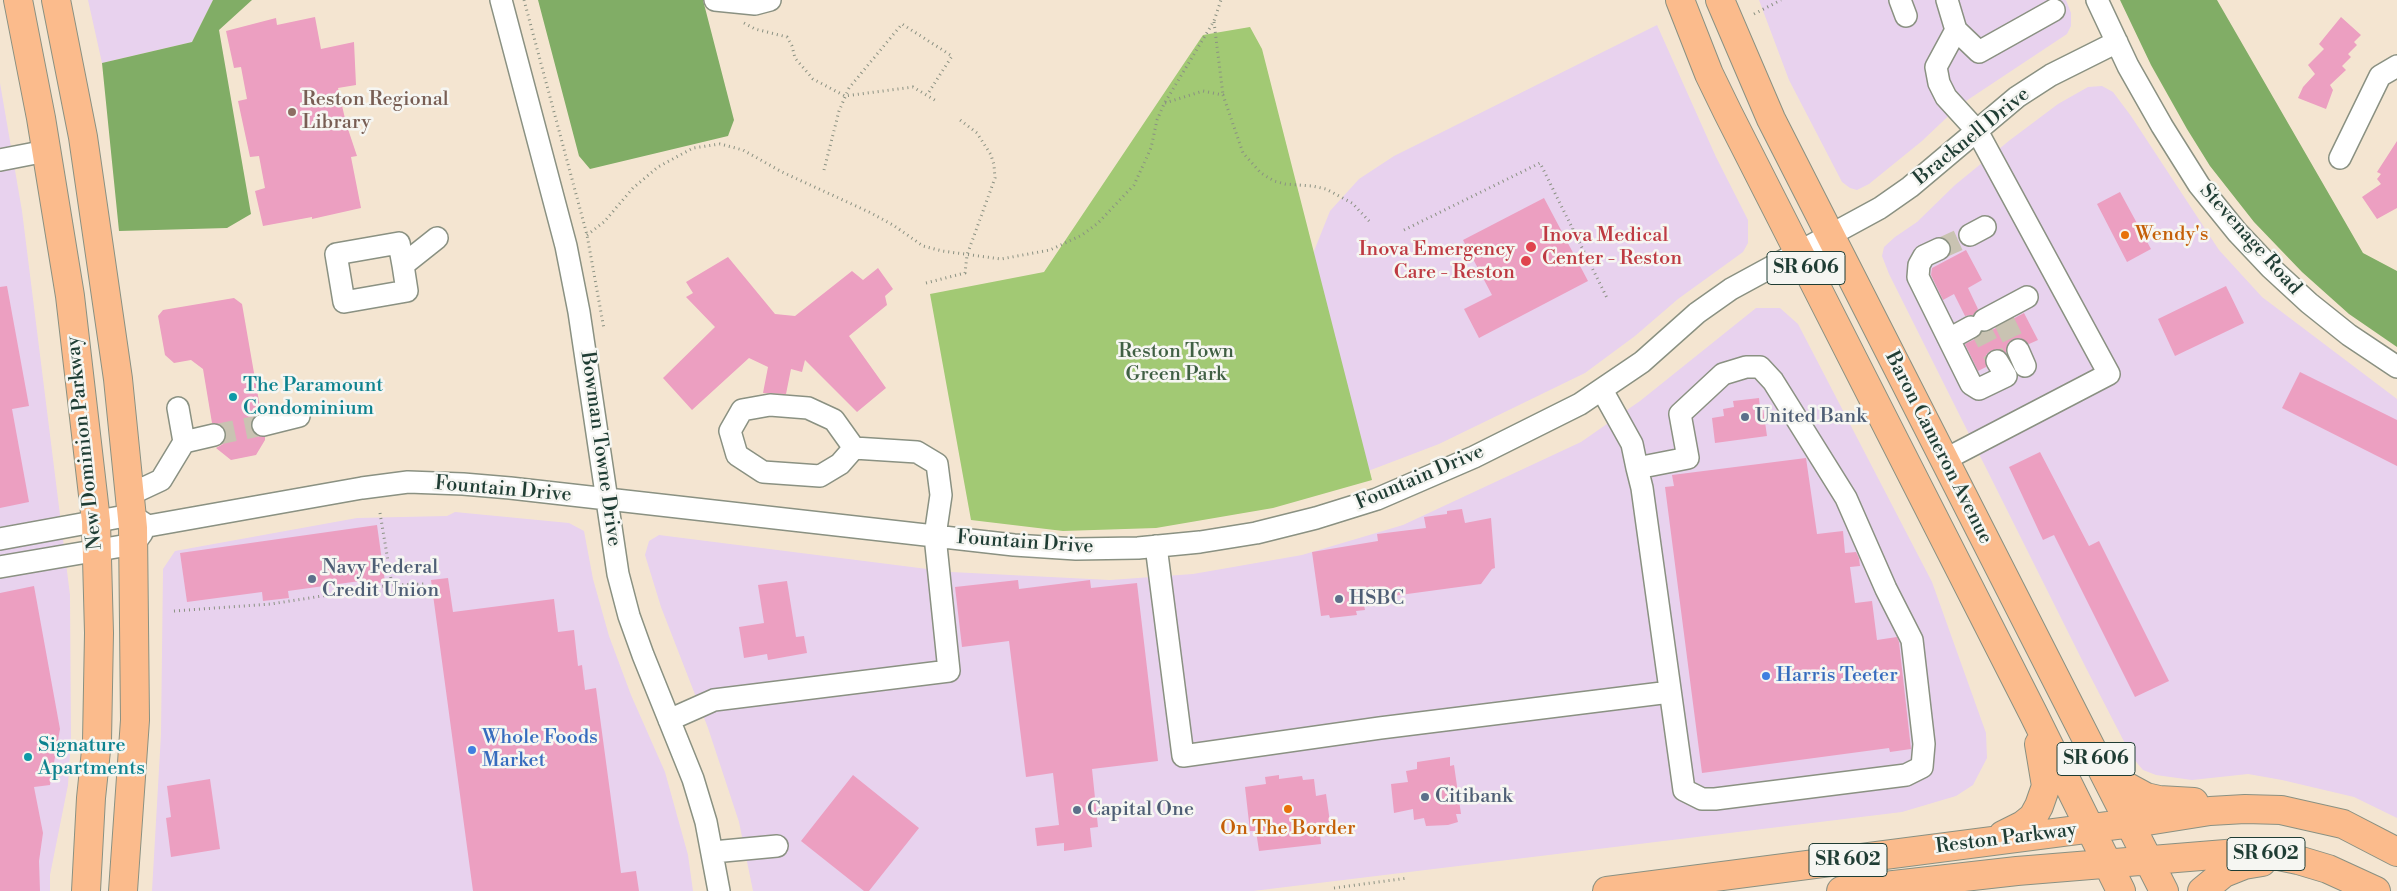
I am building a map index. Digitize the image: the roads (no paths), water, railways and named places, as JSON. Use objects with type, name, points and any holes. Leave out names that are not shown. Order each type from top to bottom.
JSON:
[{"type":"main road","name":"New Dominion Parkway","points":[[18,0],[70,296],[96,521],[99,633],[97,741],[91,798],[86,891]]},
{"type":"main road","name":"New Dominion Parkway","points":[[56,0],[84,147],[118,379],[135,520],[135,720],[123,891]]},
{"type":"main road","name":"Baron Cameron Avenue","points":[[1680,0],[1709,74],[1798,253],[2033,713],[2121,891]]},
{"type":"main road","name":"Baron Cameron Avenue","points":[[1720,0],[1771,119],[2164,891]]},
{"type":"main road","points":[[1984,842],[2023,826],[2033,817],[2044,794],[2045,775],[2033,713]]},
{"type":"main road","points":[[2096,758],[2110,775],[2146,797],[2169,801],[2216,802],[2245,809]]},
{"type":"main road","name":"Reston Parkway","points":[[1607,891],[2210,811],[2245,809],[2281,810],[2343,824],[2397,852]]},
{"type":"main road","name":"Reston Parkway","points":[[1841,891],[2106,862],[2149,861],[2205,854],[2238,853],[2269,854],[2328,869],[2376,891]]},
{"type":"main road","points":[[2202,891],[2224,873],[2244,865],[2288,858]]},
{"type":"street","name":"Bowman Towne Drive","points":[[501,0],[566,246],[580,320],[618,574],[629,616],[693,779],[713,852],[719,891]]},
{"type":"street","points":[[715,0],[755,4],[770,0]]},
{"type":"street","points":[[1947,0],[1956,30],[1979,52],[2054,10]]},
{"type":"street","name":"Stevenage Road","points":[[2098,0],[2117,42],[2162,126],[2199,185],[2237,232],[2271,268],[2309,303],[2349,335],[2397,367]]},
{"type":"street","points":[[1944,460],[2109,374],[1977,131],[1946,97],[1939,84],[1936,67],[1956,30]]},
{"type":"street","name":"Bracknell Drive","points":[[1830,236],[1867,216],[1910,187],[2017,97],[2052,75],[2117,42]]},
{"type":"street","points":[[2340,158],[2380,76],[2397,66]]},
{"type":"street","points":[[0,160],[46,151]]},
{"type":"street","name":"Fountain Drive","points":[[0,539],[96,521],[135,520],[408,482],[463,484],[1014,545],[1076,549],[1156,546],[1200,542],[1256,532],[1316,518],[1376,499],[1474,457],[1580,404],[1642,362],[1697,313],[1730,289],[1830,236]]},
{"type":"street","points":[[403,265],[437,238]]},
{"type":"street","points":[[1939,249],[1924,256],[1919,265],[1918,277],[1970,384],[1979,389],[2006,376],[1997,361]]},
{"type":"street","points":[[1949,340],[2027,298]]},
{"type":"street","points":[[1602,390],[1632,444],[1637,468],[1684,790],[1702,799],[1906,775],[1922,767],[1924,744],[1912,640],[1886,589],[1846,498],[1773,381],[1760,366],[1746,367],[1723,374],[1680,414],[1688,458],[1637,468]]},
{"type":"street","points":[[770,404],[808,408],[834,420],[854,448],[840,464],[820,476],[763,472],[737,456],[730,431],[742,410],[770,404]]},
{"type":"street","points":[[135,520],[184,442],[178,408]]},
{"type":"street","points":[[263,425],[299,416]]},
{"type":"street","points":[[184,442],[214,435]]},
{"type":"street","points":[[669,720],[714,700],[949,671],[935,536],[941,495],[937,464],[917,452],[854,448]]},
{"type":"street","name":"Fountain Drive","points":[[0,567],[97,550],[135,520]]},
{"type":"street","points":[[1156,546],[1183,756],[1380,728],[1670,692]]},
{"type":"street","points":[[713,852],[777,846]]},
{"type":"tunnel","points":[[1939,249],[1970,235]]},
{"type":"tunnel","points":[[2003,319],[2018,350]]},
{"type":"tunnel","points":[[1978,324],[1997,361]]},
{"type":"tunnel","points":[[214,435],[263,425]]},
{"type":"place","name":"Reston Regional Library","points":[[292,112]]},
{"type":"place","name":"Wendy's","points":[[2125,235]]},
{"type":"place","name":"Inova Medical Center - Reston","points":[[1531,247]]},
{"type":"place","name":"Inova Emergency Care - Reston","points":[[1526,261]]},
{"type":"place","name":"The Paramount Condominium","points":[[233,397]]},
{"type":"place","name":"United Bank","points":[[1745,417]]},
{"type":"place","name":"Navy Federal Credit Union","points":[[312,579]]},
{"type":"place","name":"HSBC","points":[[1339,599]]},
{"type":"place","name":"Harris Teeter","points":[[1766,676]]},
{"type":"place","name":"Whole Foods Market","points":[[472,750]]},
{"type":"place","name":"Signature Apartments","points":[[28,757]]},
{"type":"place","name":"Citibank","points":[[1425,797]]},
{"type":"place","name":"On The Border","points":[[1288,809]]},
{"type":"place","name":"Capital One","points":[[1077,810]]},
{"type":"park label","name":"Reston Town Green Park","points":[[1176,364]]}]
